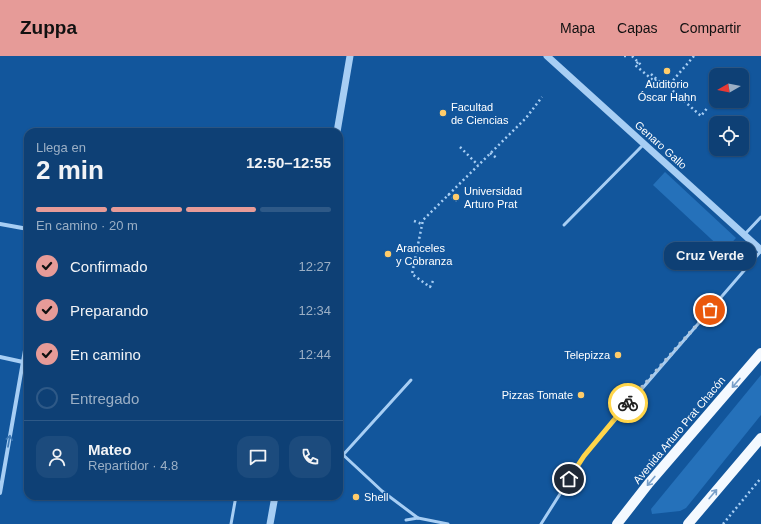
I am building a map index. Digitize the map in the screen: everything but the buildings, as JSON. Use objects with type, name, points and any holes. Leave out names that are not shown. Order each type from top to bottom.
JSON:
[{"type":"main road","name":"Avenida Arturo Prat Chacón","points":[[617,524],[649,483],[761,353]]},
{"type":"main road","points":[[688,524],[761,438]]},
{"type":"street","points":[[338,128],[350,56]]},
{"type":"street","name":"Genaro Gallo","points":[[547,56],[761,251]]},
{"type":"street","points":[[0,224],[24,228]]},
{"type":"street","points":[[0,493],[24,356]]},
{"type":"street","points":[[0,357],[23,362]]},
{"type":"street","points":[[270,524],[274,500]]},
{"type":"lane","points":[[564,225],[644,144]]},
{"type":"lane","points":[[744,235],[761,217]]},
{"type":"lane","points":[[541,524],[584,456],[761,251]]},
{"type":"lane","points":[[411,380],[343,455],[382,491],[418,518]]},
{"type":"lane","points":[[231,524],[235,500]]},
{"type":"lane","points":[[406,520],[418,518],[448,524]]},
{"type":"path","points":[[624,56],[629,56]]},
{"type":"path","points":[[632,56],[642,66]]},
{"type":"path","points":[[651,74],[664,86],[669,85],[694,56]]},
{"type":"path","points":[[638,62],[635,65],[654,82],[657,79]]},
{"type":"path","points":[[669,85],[673,91],[701,116],[708,107]]},
{"type":"path","points":[[433,281],[430,287],[412,274],[423,220],[526,118],[542,97]]},
{"type":"path","points":[[460,147],[478,164]]},
{"type":"path","points":[[490,153],[498,159]]},
{"type":"path","points":[[448,194],[457,201]]},
{"type":"path","points":[[414,221],[422,224]]},
{"type":"path","points":[[723,524],[761,478]]},
{"type":"shaded area","points":[[665,172],[736,238],[724,251],[653,185]]},
{"type":"shaded area","points":[[761,375],[761,415],[686,508],[680,511],[652,514],[651,509]]},
{"type":"way so far","points":[[628,403],[710,310]]},
{"type":"place","name":"Auditorio Óscar Hahn","points":[[667,71]]},
{"type":"place","name":"Facultad de Ciencias","points":[[443,113]]},
{"type":"place","name":"Universidad Arturo Prat","points":[[456,197]]},
{"type":"place","name":"Aranceles y Cobranza","points":[[388,254]]},
{"type":"place","name":"Cruz Verde","points":[[710,310]]},
{"type":"place","name":"Telepizza","points":[[618,355]]},
{"type":"place","name":"Pizzas Tomate","points":[[581,395]]},
{"type":"place","name":"Shell","points":[[356,497]]},
{"type":"route","points":[[569,479],[584,456],[628,403]]}]
